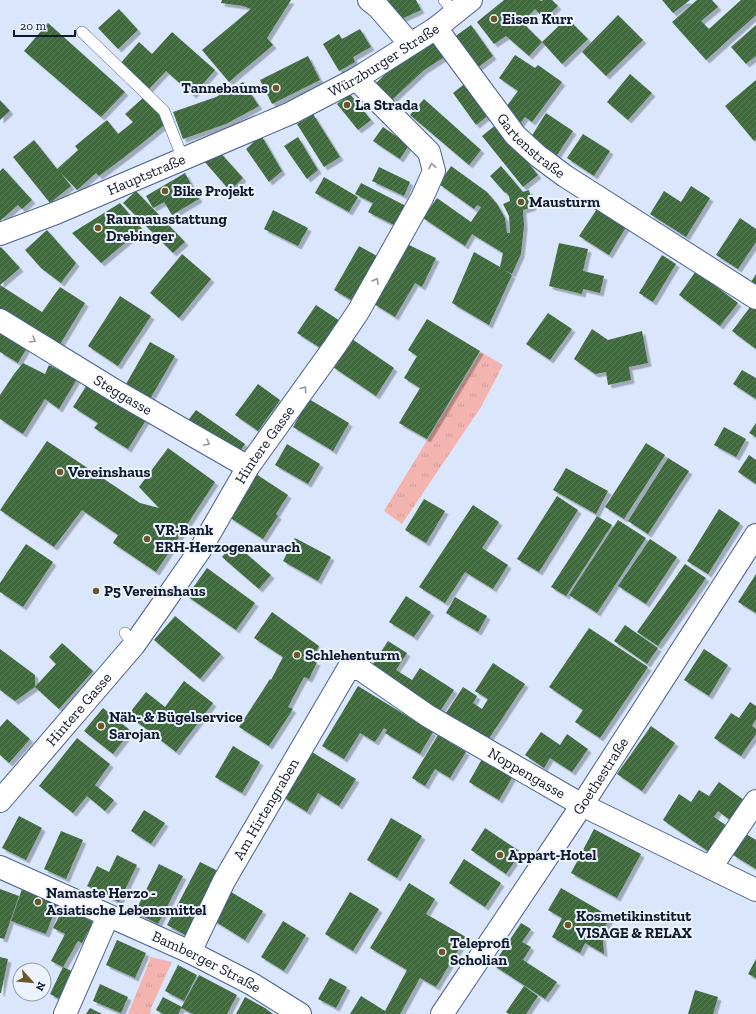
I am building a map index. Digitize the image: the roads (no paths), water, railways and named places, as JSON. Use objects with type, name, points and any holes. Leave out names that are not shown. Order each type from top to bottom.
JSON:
[{"type":"street","points":[[369,0],[410,44]]},
{"type":"street","name":"Würzburger Straße","points":[[291,113],[356,79],[436,28],[457,4]]},
{"type":"street","name":"Gartenstraße","points":[[436,28],[515,135],[538,156],[565,176],[756,298]]},
{"type":"street","name":"Hintere Gasse","points":[[0,801],[200,550],[248,467],[358,312],[418,204],[434,170],[429,152],[356,79]]},
{"type":"street","name":"Hauptstraße","points":[[0,234],[56,213],[291,113]]},
{"type":"street","name":"Steggasse","points":[[0,320],[108,386],[248,467]]},
{"type":"street","name":"Goethestraße","points":[[442,1014],[582,805],[756,535]]},
{"type":"street","name":"Noppengasse","points":[[348,669],[360,669],[428,716],[582,805],[756,890]]},
{"type":"street","name":"Am Hirtengraben","points":[[190,952],[224,881],[348,669]]},
{"type":"street","points":[[711,867],[756,801]]},
{"type":"street","name":"Bamberger Straße","points":[[0,866],[190,952],[252,984],[300,1014]]},
{"type":"street","points":[[65,1014],[108,916]]},
{"type":"lane","points":[[82,32],[164,111],[183,159]]},
{"type":"place","name":"Eisen Kurr","points":[[494,19]]},
{"type":"place","name":"Tannebaums","points":[[276,88]]},
{"type":"place","name":"La Strada","points":[[347,105]]},
{"type":"place","name":"Bike Projekt","points":[[165,191]]},
{"type":"place","name":"Mausturm","points":[[521,202]]},
{"type":"place","name":"Raumausstattung Drebinger","points":[[98,228]]},
{"type":"place","name":"Vereinshaus","points":[[60,472]]},
{"type":"place","name":"VR-Bank ERH-Herzogenaurach","points":[[147,539]]},
{"type":"place","name":"P5 Vereinshaus","points":[[96,591]]},
{"type":"place","name":"Schlehenturm","points":[[297,655]]},
{"type":"place","name":"Näh- & Bügelservice Sarojan","points":[[101,726]]},
{"type":"place","name":"Appart-Hotel","points":[[500,855]]},
{"type":"place","name":"Namaste Herzo - Asiatische Lebensmittel","points":[[38,902]]},
{"type":"place","name":"Kosmetikinstitut VISAGE & RELAX","points":[[568,925]]},
{"type":"place","name":"Teleprofi Scholian","points":[[442,952]]}]
